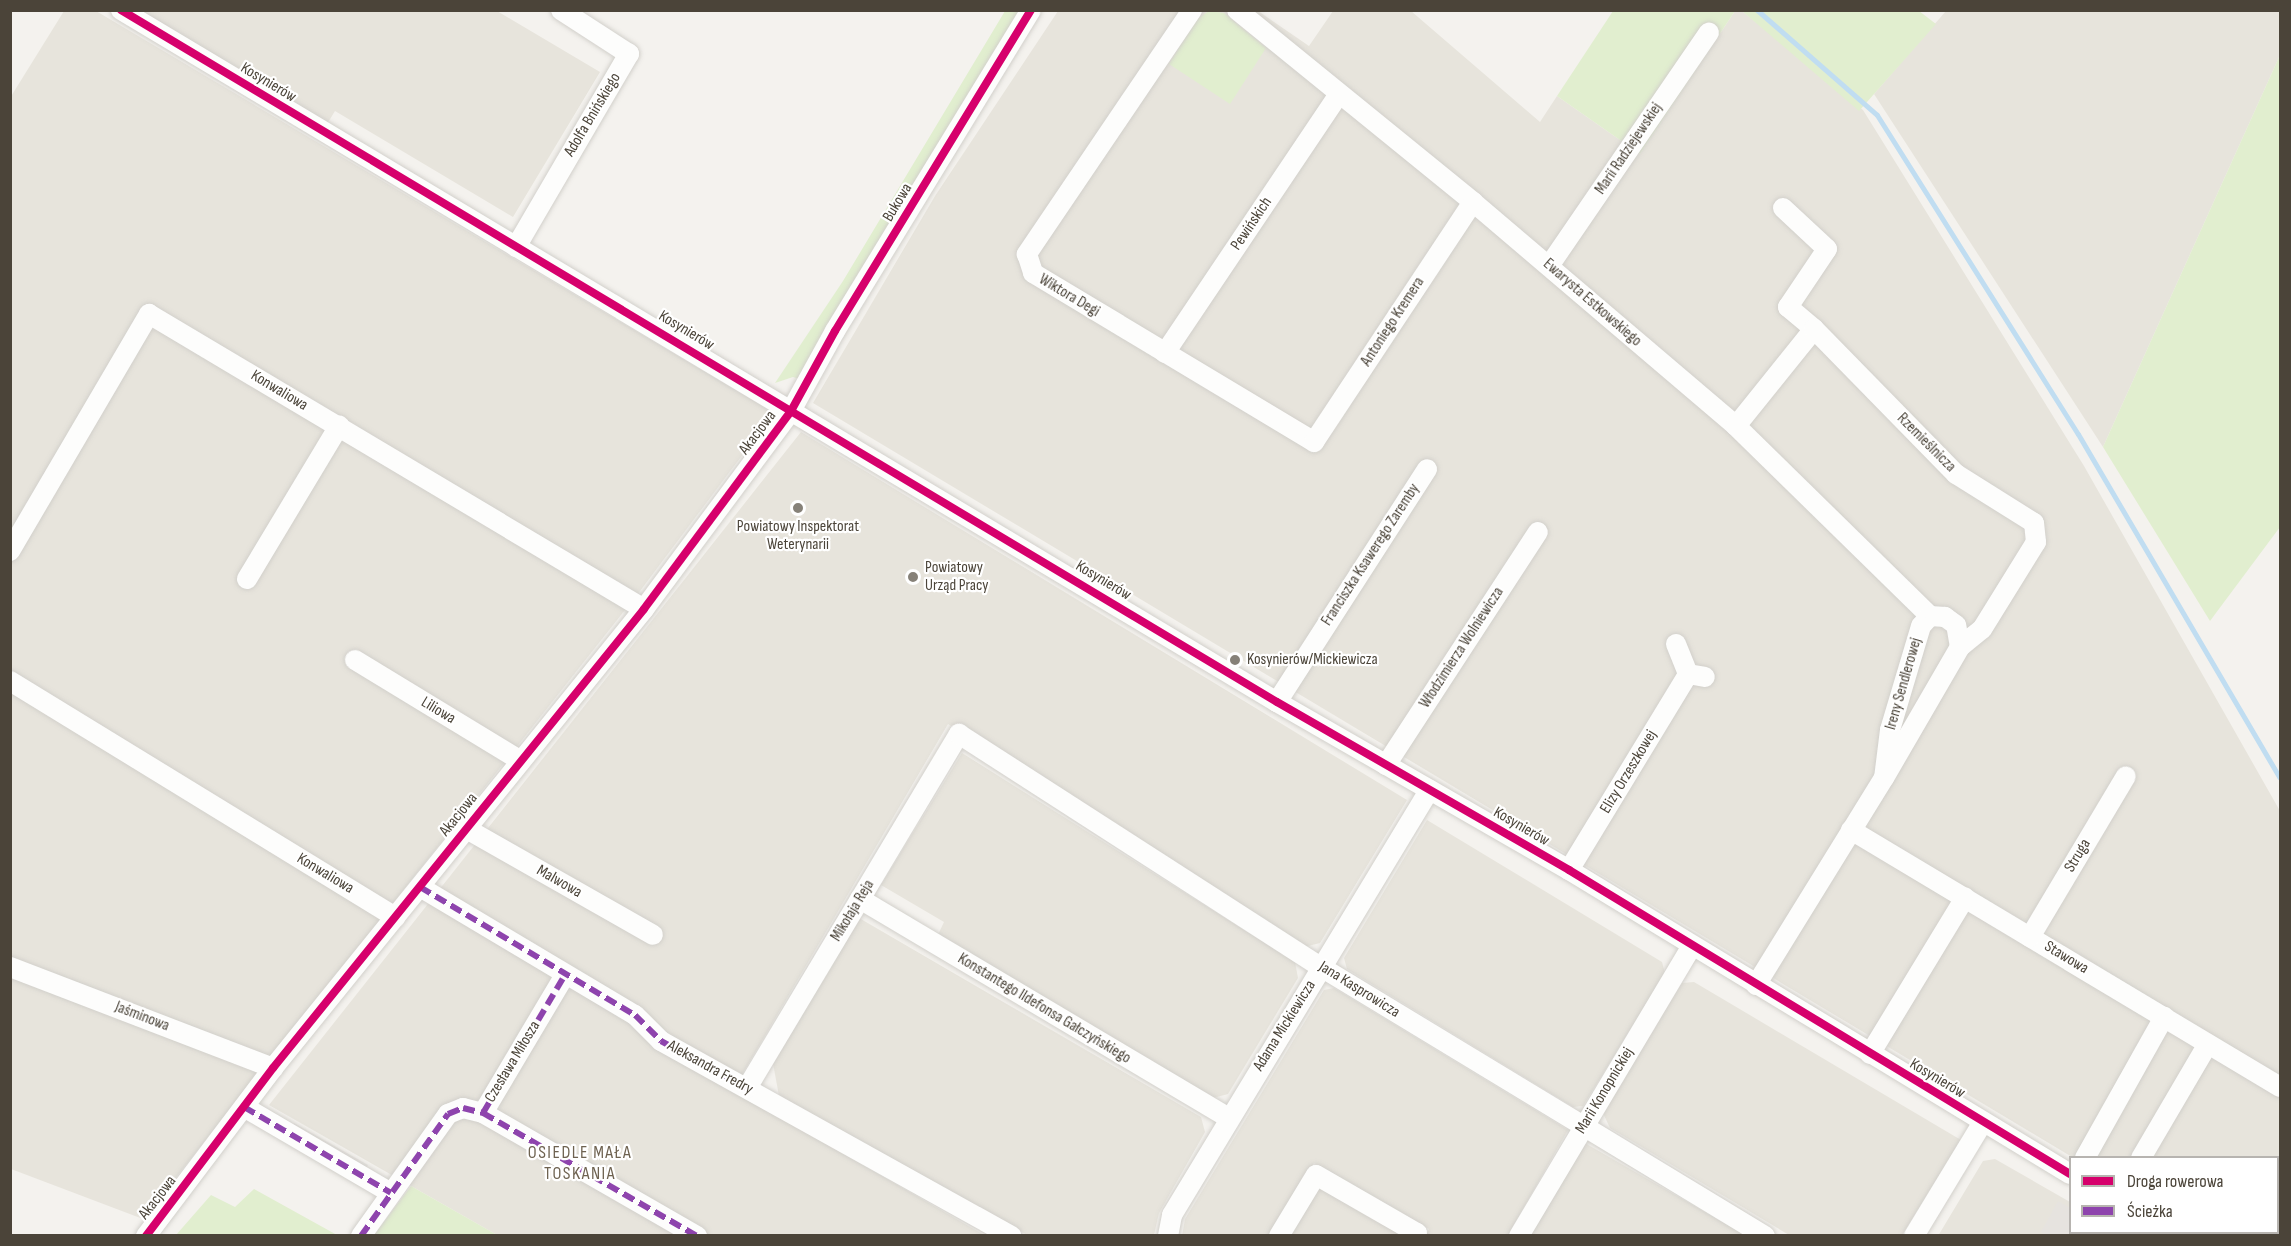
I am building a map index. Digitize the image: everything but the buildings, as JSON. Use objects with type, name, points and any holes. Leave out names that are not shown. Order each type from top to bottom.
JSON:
[{"type":"street","name":"Kosynierów","points":[[121,10],[1277,702],[1569,870],[1691,947],[2069,1173]]},
{"type":"street","name":"Adolfa Bnińskiego","points":[[516,247],[629,54],[561,10]]},
{"type":"street","name":"Bukowa","points":[[792,411],[835,331],[1031,10]]},
{"type":"street","name":"Wiktora Degi","points":[[1192,10],[1027,254],[1033,273],[1314,442]]},
{"type":"street","name":"Ewarysta Estkowskiego","points":[[1237,10],[1473,202],[1736,426],[1930,616]]},
{"type":"street","name":"Marii Radziejewskiej","points":[[1549,266],[1708,32]]},
{"type":"street","name":"Pewińskich","points":[[1165,353],[1339,94]]},
{"type":"street","name":"Antoniego Kremera","points":[[1314,442],[1473,202]]},
{"type":"street","points":[[1736,426],[1814,329],[1788,307],[1827,249],[1783,208]]},
{"type":"street","name":"Konwaliowa","points":[[10,551],[149,314],[644,609]]},
{"type":"street","name":"Rzemieślnicza","points":[[1814,329],[1956,474],[2034,523],[2036,542],[1982,629],[1960,647]]},
{"type":"street","name":"Akacjowa","points":[[146,1236],[273,1068],[644,609],[792,411]]},
{"type":"street","points":[[247,579],[339,426]]},
{"type":"street","name":"Franciszka Ksawerego Zaremby","points":[[1277,702],[1426,469]]},
{"type":"street","name":"Włodzimierza Wolniewicza","points":[[1386,765],[1539,532]]},
{"type":"street","points":[[1930,616],[1945,617],[1956,625],[1960,647]]},
{"type":"street","name":"Ireny Sendlerowej","points":[[1884,778],[1890,730],[1910,656],[1921,626],[1930,616]]},
{"type":"street","name":"Elizy Orzeszkowej","points":[[1569,870],[1696,675],[1676,644]]},
{"type":"street","name":"Ireny Sendlerowej","points":[[1756,985],[1884,778],[1960,647]]},
{"type":"street","name":"Liliowa","points":[[355,660],[521,761]]},
{"type":"street","name":"Konwaliowa","points":[[10,681],[395,916]]},
{"type":"street","name":"Mikołaja Reja","points":[[747,1088],[959,734]]},
{"type":"street","name":"Jana Kasprowicza","points":[[959,734],[1321,967],[1583,1128],[1765,1236]]},
{"type":"street","name":"Struga","points":[[2030,937],[2126,776]]},
{"type":"street","name":"Adama Mickiewicza","points":[[1168,1236],[1172,1215],[1429,790]]},
{"type":"street","name":"Malwowa","points":[[465,828],[653,935]]},
{"type":"street","name":"Stawowa","points":[[1851,830],[2280,1087]]},
{"type":"street","name":"Aleksandra Fredry","points":[[420,887],[635,1015],[661,1041],[1011,1236]]},
{"type":"street","points":[[1870,1054],[1965,898]]},
{"type":"street","name":"Konstantego Ildefonsa Gałczyńskiego","points":[[860,899],[1229,1118]]},
{"type":"street","name":"Marii Konopnickiej","points":[[1519,1236],[1691,947]]},
{"type":"street","name":"Jaśminowa","points":[[10,967],[273,1068]]},
{"type":"street","name":"Czesława Miłosza","points":[[361,1236],[448,1114],[463,1108],[483,1113],[565,975]]},
{"type":"street","points":[[2086,1156],[2164,1017]]},
{"type":"street","points":[[2142,1156],[2208,1044]]},
{"type":"street","points":[[244,1107],[391,1193]]},
{"type":"street","points":[[483,1113],[697,1236]]},
{"type":"street","points":[[1914,1236],[1983,1122]]},
{"type":"street","points":[[1279,1236],[1316,1174],[1417,1233],[1415,1236]]},
{"type":"shaded area","points":[[64,11],[96,11],[774,413],[640,591],[143,1219],[11,1169],[10,98]]},
{"type":"shaded area","points":[[138,11],[497,11],[600,72],[513,217],[335,111],[327,124]]},
{"type":"shaded area","points":[[1058,11],[1258,11],[1309,46],[1333,11],[1411,11],[1540,122],[1557,96],[1640,154],[1735,11],[1742,11],[1863,110],[2084,466],[2280,811],[2280,1235],[2240,1234],[2279,1234],[2279,1156],[2070,1156],[813,403],[935,196]]},
{"type":"shaded area","points":[[1946,11],[2280,11],[2280,55],[2103,447],[1874,94]]},
{"type":"shaded area","points":[[801,432],[1407,800],[1320,943],[1304,947],[948,724],[733,1090],[984,1235],[497,1235],[269,1105]]},
{"type":"shaded area","points":[[962,753],[1295,962],[1298,978],[1228,1094],[1213,1098],[936,939],[944,922],[881,885]]},
{"type":"shaded area","points":[[1427,820],[1662,962],[1665,973],[1583,1106],[1573,1107],[1347,969],[1344,958]]},
{"type":"shaded area","points":[[859,918],[1201,1117],[1205,1132],[1159,1213],[1154,1235],[1027,1235],[779,1096],[772,1058]]},
{"type":"shaded area","points":[[1694,982],[1961,1140],[1902,1235],[1789,1235],[1610,1128],[1603,1113],[1682,983]]},
{"type":"shaded area","points":[[1334,988],[1568,1130],[1508,1235],[1426,1235],[1429,1229],[1314,1163],[1271,1235],[1182,1236],[1185,1219],[1324,990]]},
{"type":"shaded area","points":[[294,1123],[368,1165],[365,1171],[291,1129]]},
{"type":"shaded area","points":[[1583,1142],[1745,1235],[1528,1236]]},
{"type":"shaded area","points":[[1995,1159],[2069,1201],[2069,1234],[2129,1235],[1938,1236],[1983,1161]]},
{"type":"shaded area","points":[[1321,1186],[1403,1236],[1288,1236]]},
{"type":"shaded area","points":[[2058,1201],[2069,1207],[2069,1234],[2108,1234],[2047,1236],[2041,1232]]},
{"type":"green space","points":[[1005,11],[1021,11],[833,315],[799,379],[793,377],[775,383],[843,281]]},
{"type":"green space","points":[[1209,11],[1224,13],[1266,48],[1230,104],[1169,64],[1197,19]]},
{"type":"green space","points":[[1613,11],[1735,11],[1640,154],[1557,96]]},
{"type":"green space","points":[[1742,11],[1919,11],[1936,24],[1859,111]]},
{"type":"green space","points":[[2280,55],[2280,527],[2210,621],[2103,447]]},
{"type":"green space","points":[[411,1186],[497,1235],[374,1235]]},
{"type":"green space","points":[[254,1189],[337,1235],[176,1235],[211,1195],[235,1207]]},
{"type":"waterway","points":[[1757,10],[1877,115],[2078,434],[2279,777]]},
{"type":"marked path","points":[[420,887],[635,1015],[661,1041],[747,1088]]},
{"type":"marked path","points":[[361,1236],[448,1114],[463,1108],[483,1113],[565,975]]},
{"type":"marked path","points":[[244,1107],[391,1193]]},
{"type":"marked path","points":[[483,1113],[697,1236]]},
{"type":"cycle path","points":[[121,10],[1277,702],[1569,870],[2069,1173]]},
{"type":"cycle path","points":[[146,1236],[273,1068],[644,609],[791,411],[835,331],[1031,10]]},
{"type":"place","name":"Powiatowy Inspektorat Weterynarii","points":[[798,508]]},
{"type":"place","name":"Powiatowy Urząd Pracy","points":[[913,577]]},
{"type":"place","name":"Kosynierów/Mickiewicza","points":[[1235,660]]},
{"type":"district","name":"OSIEDLE MAŁA TOSKANIA","points":[[580,1164]]}]
